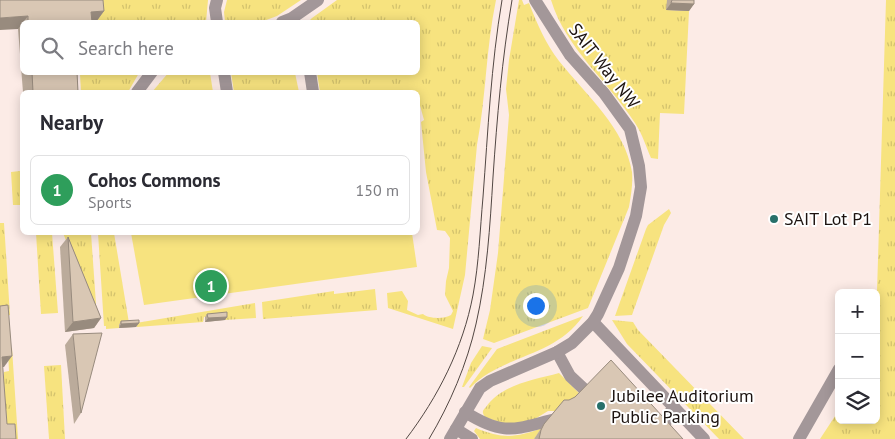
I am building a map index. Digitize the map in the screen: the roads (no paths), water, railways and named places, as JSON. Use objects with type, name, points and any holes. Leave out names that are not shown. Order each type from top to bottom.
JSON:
[{"type":"street","points":[[216,20],[215,8],[217,0]]},
{"type":"street","points":[[290,20],[318,0]]},
{"type":"street","name":"SAIT Way NW","points":[[453,434],[480,388],[490,381],[557,352],[572,343],[593,322],[619,268],[636,216],[641,186],[639,166],[630,129],[604,93],[570,55],[535,0]]},
{"type":"street","points":[[545,0],[547,21]]},
{"type":"street","points":[[138,90],[150,75]]},
{"type":"street","points":[[224,75],[227,90]]},
{"type":"street","points":[[310,75],[313,90]]},
{"type":"street","points":[[593,322],[704,439]]},
{"type":"street","points":[[557,352],[570,376],[585,390]]},
{"type":"street","points":[[799,439],[835,376]]},
{"type":"street","points":[[671,439],[667,435],[664,424],[674,407]]},
{"type":"street","points":[[465,412],[478,422],[493,429],[506,432],[520,430],[561,418],[574,411],[552,433],[561,418]]},
{"type":"street","points":[[453,434],[472,439]]},
{"type":"tram line","points":[[406,439],[439,389],[456,353],[469,315],[477,271],[492,73],[502,0]]},
{"type":"tram line","points":[[429,439],[451,398],[463,369],[480,306],[488,251],[500,89],[512,0]]},
{"type":"place","name":"SAIT Lot P1","points":[[774,219]]},
{"type":"place","name":"Cohos Commons","points":[[211,286]]},
{"type":"place","name":"Jubilee Auditorium Public Parking","points":[[601,406]]}]
